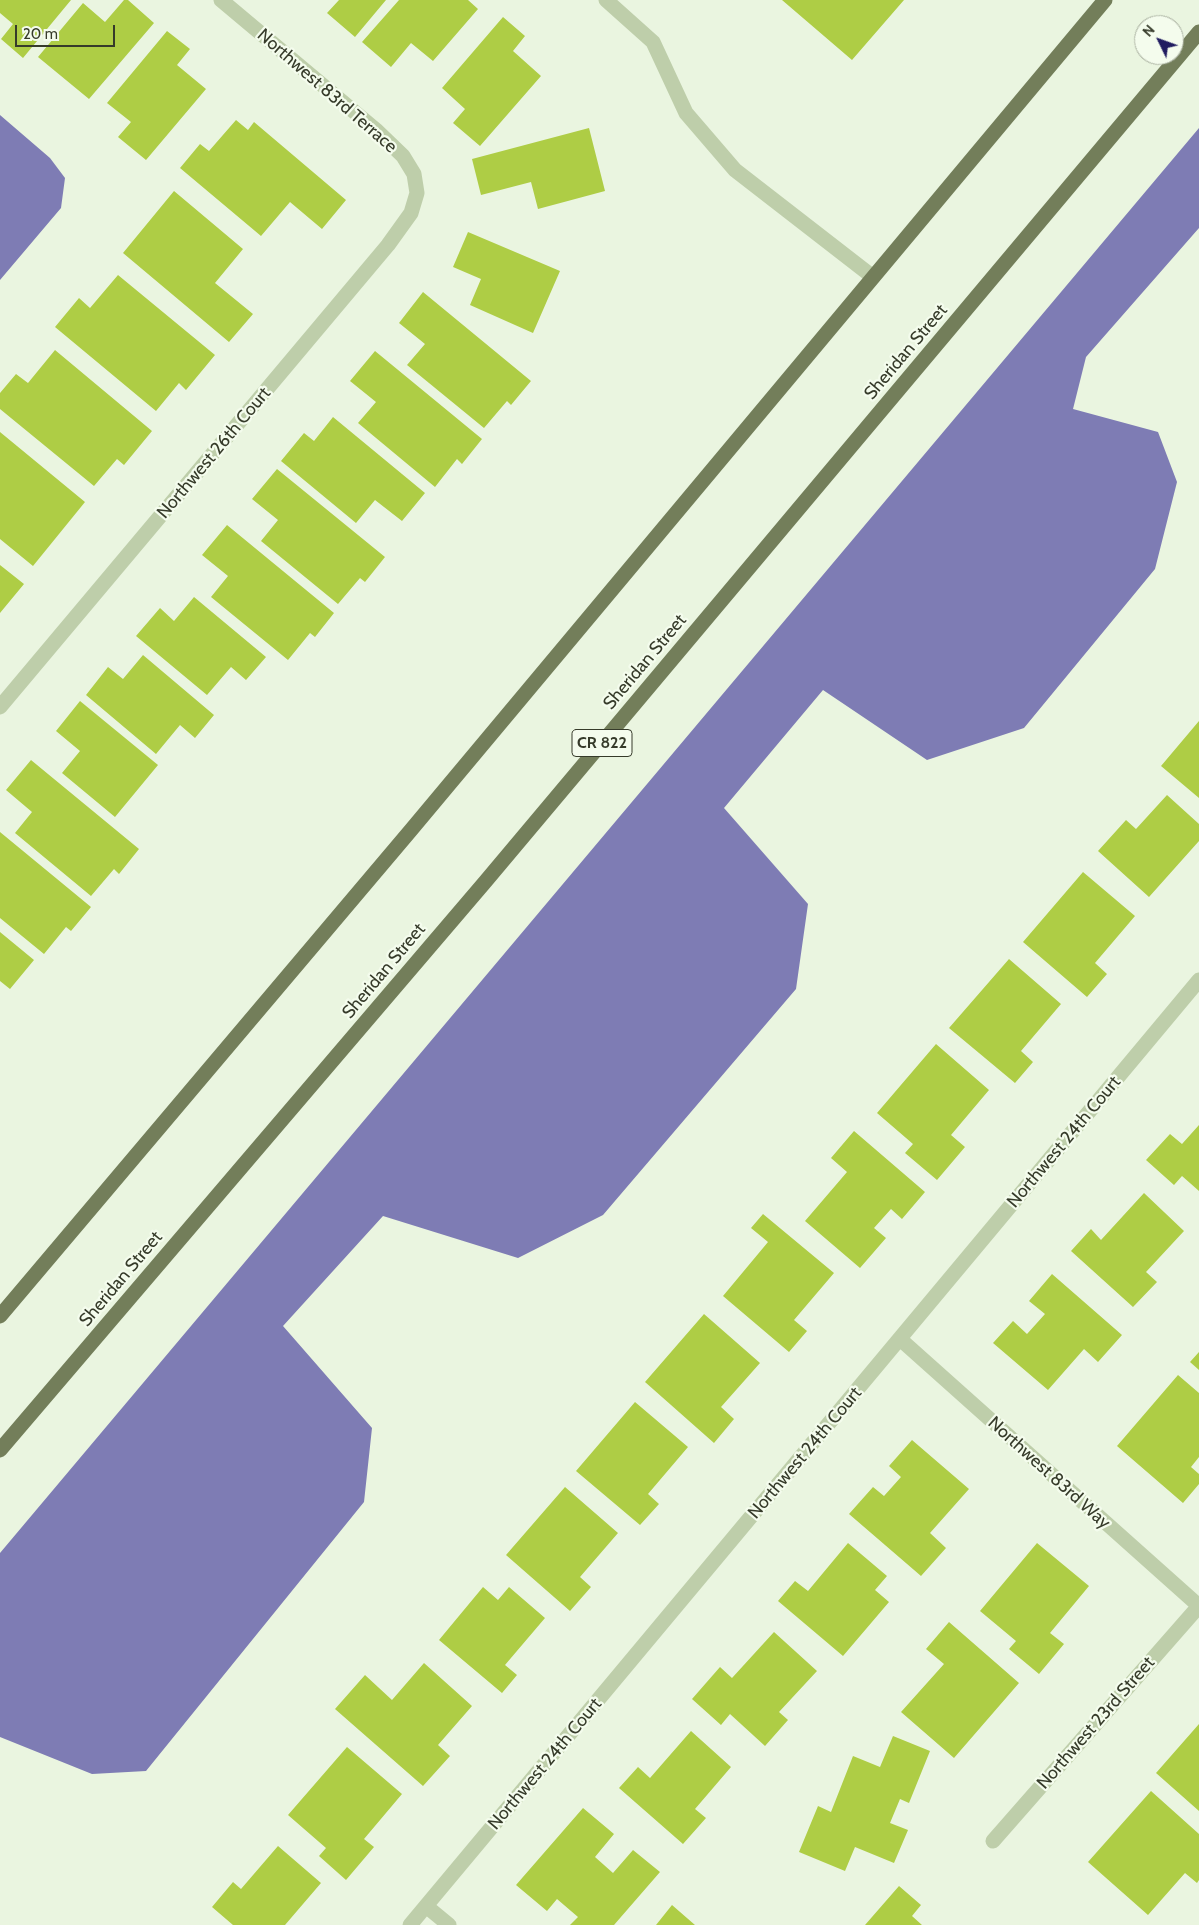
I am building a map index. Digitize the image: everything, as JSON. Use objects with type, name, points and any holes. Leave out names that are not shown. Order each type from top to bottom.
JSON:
[{"type":"main road","points":[[0,1316],[405,838],[1105,0]]},
{"type":"main road","name":"Sheridan Street","points":[[0,1450],[479,890],[1199,32]]},
{"type":"street","name":"Northwest 83rd Terrace","points":[[220,0],[376,130],[396,149],[414,174],[417,193]]},
{"type":"street","points":[[606,0],[652,42],[686,113],[735,170],[873,277]]},
{"type":"street","name":"Northwest 26th Court","points":[[0,707],[388,245],[411,213],[417,193]]},
{"type":"street","name":"Northwest 24th Court","points":[[410,1925],[1199,980]]},
{"type":"street","name":"Northwest 83rd Way","points":[[900,1339],[1199,1606]]},
{"type":"street","name":"Northwest 23rd Street","points":[[993,1841],[1199,1606]]},
{"type":"street","points":[[426,1906],[449,1925]]},
{"type":"shaded area","points":[[0,115],[50,158],[65,178],[61,208],[0,280]]},
{"type":"shaded area","points":[[1199,128],[1199,228],[1086,357],[1073,409],[1158,432],[1177,482],[1155,569],[1024,728],[927,760],[823,690],[724,808],[808,904],[796,989],[603,1215],[518,1258],[383,1216],[283,1326],[372,1428],[364,1502],[146,1771],[92,1774],[0,1737],[0,1553]]},
{"type":"building","points":[[0,0],[71,0],[23,58],[1,39],[13,24],[0,13]]},
{"type":"building","points":[[124,0],[128,0],[154,23],[89,99],[38,57],[83,3],[105,22]]},
{"type":"building","points":[[339,0],[386,0],[355,37],[327,13]]},
{"type":"building","points":[[399,0],[468,0],[478,9],[433,61],[411,43],[391,67],[362,42]]},
{"type":"building","points":[[782,0],[904,0],[852,60]]},
{"type":"building","points":[[503,17],[525,36],[513,51],[541,76],[480,146],[453,123],[465,109],[442,88]]},
{"type":"building","points":[[167,31],[190,49],[177,65],[206,89],[146,160],[118,137],[131,122],[107,103]]},
{"type":"building","points":[[236,120],[248,130],[254,122],[346,200],[322,229],[290,202],[261,236],[180,168],[200,144],[209,151]]},
{"type":"building","points":[[589,128],[605,191],[538,209],[531,182],[481,195],[472,159]]},
{"type":"building","points":[[174,191],[243,249],[215,283],[253,314],[229,342],[123,253]]},
{"type":"building","points":[[468,232],[560,271],[533,333],[470,305],[481,279],[453,267]]},
{"type":"building","points":[[118,275],[215,355],[186,390],[179,383],[156,411],[55,327],[79,298],[90,308]]},
{"type":"building","points":[[423,292],[531,381],[511,405],[507,401],[484,428],[407,365],[425,344],[399,323]]},
{"type":"building","points":[[55,350],[152,431],[124,465],[117,459],[94,486],[0,409],[0,393],[16,374],[28,383]]},
{"type":"building","points":[[375,351],[482,439],[462,464],[457,459],[435,487],[358,423],[376,402],[350,381]]},
{"type":"building","points":[[333,417],[425,493],[402,521],[375,500],[356,523],[281,461],[304,433],[314,441]]},
{"type":"building","points":[[0,432],[85,502],[33,566],[0,539]]},
{"type":"building","points":[[277,469],[385,557],[365,582],[360,578],[338,604],[261,541],[278,520],[252,499]]},
{"type":"building","points":[[227,525],[334,613],[315,637],[310,633],[288,660],[211,597],[228,576],[202,555]]},
{"type":"building","points":[[0,565],[24,584],[0,613]]},
{"type":"building","points":[[194,597],[266,657],[246,680],[231,667],[207,695],[136,636],[160,608],[174,621]]},
{"type":"building","points":[[143,655],[214,715],[195,738],[180,725],[156,754],[86,695],[108,667],[123,679]]},
{"type":"building","points":[[80,701],[158,765],[115,817],[62,773],[80,751],[56,731]]},
{"type":"building","points":[[1199,721],[1199,798],[1161,766]]},
{"type":"building","points":[[31,760],[139,849],[119,874],[114,869],[91,896],[15,833],[32,812],[6,790]]},
{"type":"building","points":[[1167,795],[1199,824],[1199,841],[1149,897],[1098,851],[1126,820],[1136,829]]},
{"type":"building","points":[[0,832],[91,907],[71,931],[66,927],[44,954],[0,918]]},
{"type":"building","points":[[1083,872],[1135,916],[1095,963],[1107,974],[1087,997],[1023,942]]},
{"type":"building","points":[[0,932],[34,960],[10,989],[0,981]]},
{"type":"building","points":[[1009,959],[1061,1004],[1021,1051],[1033,1062],[1015,1083],[949,1028]]},
{"type":"building","points":[[936,1044],[989,1090],[951,1135],[965,1147],[937,1180],[905,1153],[913,1144],[877,1113]]},
{"type":"building","points":[[1199,1125],[1199,1191],[1182,1176],[1174,1185],[1146,1160],[1170,1134],[1182,1144]]},
{"type":"building","points":[[854,1131],[925,1192],[902,1219],[891,1209],[874,1228],[886,1238],[860,1268],[805,1221],[847,1172],[831,1158]]},
{"type":"building","points":[[1144,1193],[1184,1231],[1146,1272],[1157,1282],[1133,1307],[1071,1251],[1091,1229],[1101,1240]]},
{"type":"building","points":[[763,1214],[834,1273],[794,1320],[807,1331],[789,1352],[723,1296],[768,1242],[751,1228]]},
{"type":"building","points":[[1052,1274],[1122,1335],[1098,1362],[1084,1349],[1048,1390],[993,1343],[1013,1321],[1027,1334],[1045,1314],[1029,1301]]},
{"type":"building","points":[[704,1314],[760,1363],[721,1407],[734,1419],[714,1443],[645,1382]]},
{"type":"building","points":[[1199,1352],[1199,1370],[1190,1362]]},
{"type":"building","points":[[1178,1375],[1199,1393],[1199,1457],[1191,1467],[1199,1474],[1199,1484],[1183,1503],[1117,1446]]},
{"type":"building","points":[[635,1402],[688,1447],[648,1494],[659,1504],[640,1525],[576,1471]]},
{"type":"building","points":[[912,1440],[969,1489],[930,1533],[946,1548],[921,1576],[849,1514],[873,1487],[884,1496],[901,1477],[889,1466]]},
{"type":"building","points":[[565,1487],[618,1533],[580,1577],[591,1587],[570,1611],[506,1555]]},
{"type":"building","points":[[848,1543],[887,1576],[875,1590],[889,1602],[843,1656],[778,1601],[795,1581],[808,1591]]},
{"type":"building","points":[[1037,1543],[1089,1586],[1050,1633],[1064,1644],[1039,1674],[1009,1649],[1016,1641],[980,1611]]},
{"type":"building","points":[[483,1587],[498,1600],[509,1587],[545,1618],[505,1665],[517,1675],[502,1693],[439,1640]]},
{"type":"building","points":[[949,1622],[1019,1683],[954,1758],[901,1712],[944,1664],[926,1649]]},
{"type":"building","points":[[774,1632],[817,1671],[779,1712],[788,1720],[765,1746],[730,1714],[721,1725],[692,1699],[720,1667],[732,1678]]},
{"type":"building","points":[[424,1663],[472,1706],[438,1745],[450,1756],[423,1786],[335,1709],[365,1675],[392,1700]]},
{"type":"building","points":[[1199,1724],[1199,1811],[1156,1773]]},
{"type":"building","points":[[691,1731],[731,1767],[695,1809],[706,1818],[683,1844],[619,1788],[638,1767],[650,1778]]},
{"type":"building","points":[[893,1736],[930,1751],[909,1803],[900,1799],[890,1823],[908,1830],[894,1863],[855,1847],[845,1871],[799,1852],[818,1806],[831,1812],[853,1756],[880,1767]]},
{"type":"building","points":[[347,1747],[402,1794],[364,1839],[374,1847],[346,1880],[319,1856],[326,1848],[288,1815]]},
{"type":"building","points":[[1151,1791],[1199,1834],[1199,1880],[1197,1883],[1185,1873],[1148,1915],[1088,1862]]},
{"type":"building","points":[[583,1808],[614,1834],[595,1857],[613,1873],[633,1850],[660,1872],[614,1925],[570,1925],[578,1917],[557,1899],[547,1911],[516,1885]]},
{"type":"building","points":[[278,1846],[321,1883],[285,1925],[233,1925],[212,1907],[233,1882],[241,1889]]},
{"type":"building","points":[[899,1886],[921,1905],[912,1916],[922,1925],[865,1925]]},
{"type":"building","points":[[672,1905],[695,1925],[656,1925]]}]
